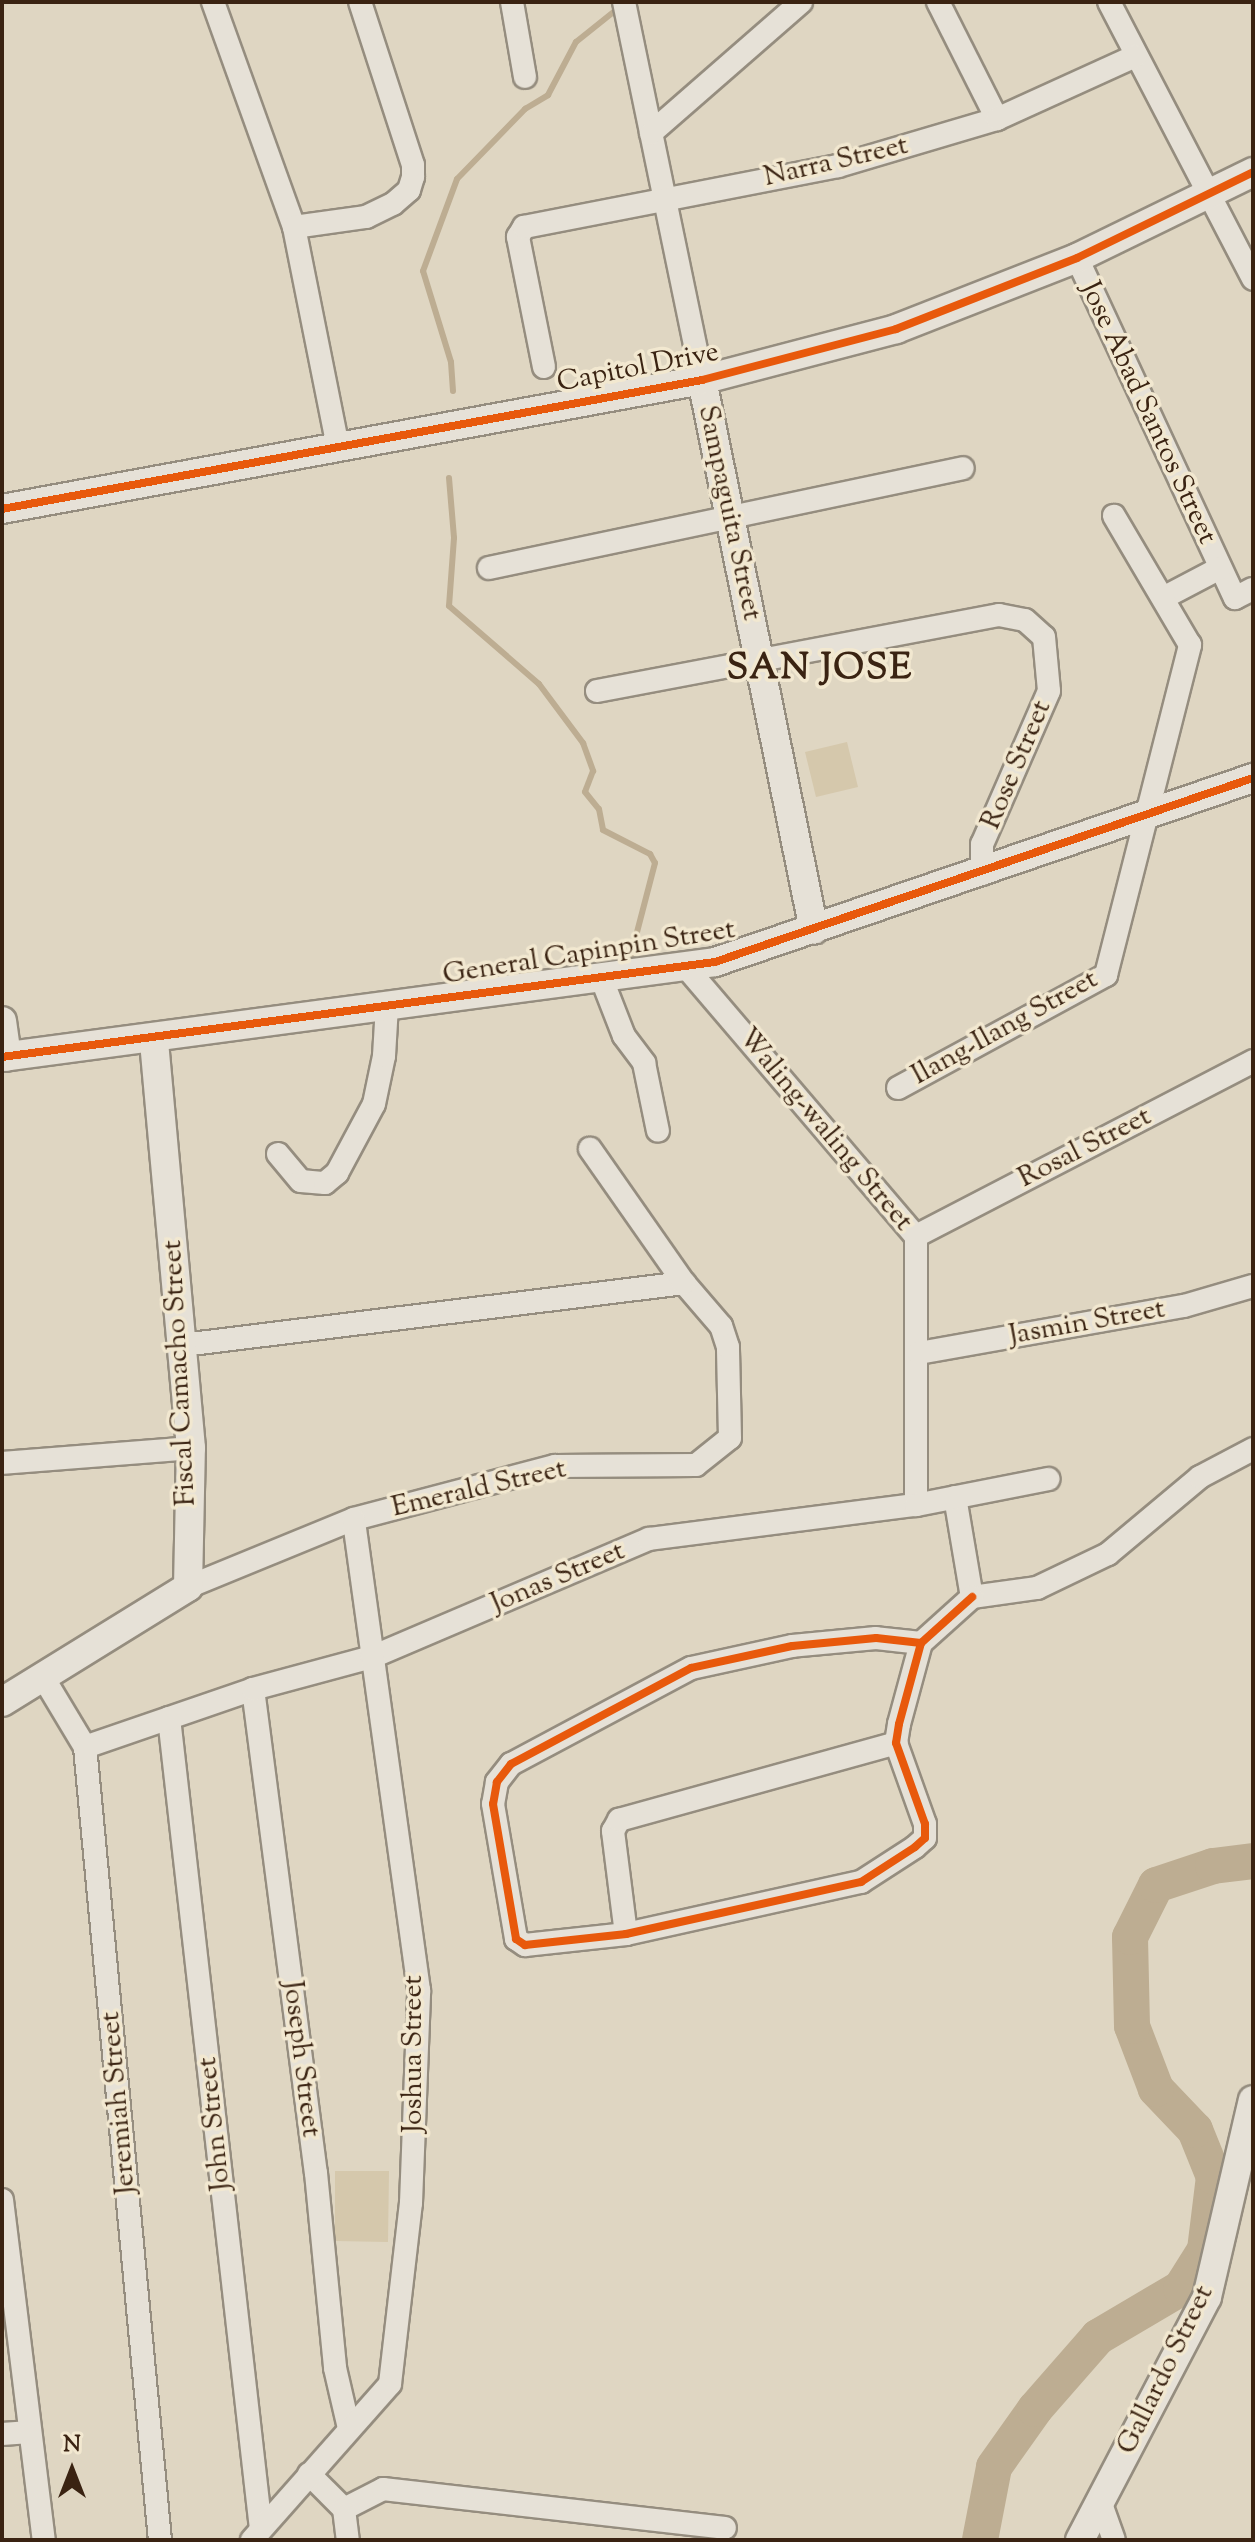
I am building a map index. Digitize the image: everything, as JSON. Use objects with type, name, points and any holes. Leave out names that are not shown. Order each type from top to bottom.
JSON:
[{"type":"street","points":[[213,2],[294,227],[338,447]]},
{"type":"street","points":[[294,227],[366,217],[393,204],[409,190],[413,177],[413,165],[360,2]]},
{"type":"street","points":[[512,2],[525,77]]},
{"type":"street","points":[[651,133],[801,2]]},
{"type":"street","points":[[938,2],[997,119]]},
{"type":"street","points":[[1109,2],[1253,279]]},
{"type":"street","name":"Sampaguita Street","points":[[626,10],[667,198],[814,930]]},
{"type":"street","name":"Narra Street","points":[[544,367],[518,237],[524,227],[838,166],[997,119],[1135,56]]},
{"type":"street","name":"Capitol Drive","points":[[2,509],[702,380],[896,329],[1077,258],[1253,172]]},
{"type":"street","name":"Jose Abad Santos Street","points":[[1077,258],[1220,568],[1244,594]]},
{"type":"street","points":[[489,568],[963,468]]},
{"type":"street","name":"Ilang-Ilang Street","points":[[898,1088],[1106,975],[1190,645],[1114,516]]},
{"type":"street","points":[[1163,598],[1220,568]]},
{"type":"street","name":"Rose Street","points":[[597,691],[999,615],[1025,620],[1044,637],[1049,691],[982,844],[982,874]]},
{"type":"street","name":"General Capinpin Street","points":[[5,1057],[685,966],[814,930],[1252,780]]},
{"type":"street","name":"Waling-waling Street","points":[[685,966],[916,1236],[919,1353],[916,1505]]},
{"type":"street","points":[[601,977],[624,1036],[644,1063],[658,1131]]},
{"type":"street","points":[[278,1154],[301,1181],[325,1183],[337,1173],[374,1104],[384,1056],[387,1005]]},
{"type":"street","points":[[2,1021],[5,1057]]},
{"type":"street","name":"Fiscal Camacho Street","points":[[154,1038],[191,1448],[188,1587]]},
{"type":"street","name":"Rosal Street","points":[[916,1236],[1253,1061]]},
{"type":"street","name":"Emerald Street","points":[[188,1587],[354,1519],[555,1466],[696,1465],[730,1438],[728,1347],[721,1326],[684,1283],[590,1149]]},
{"type":"street","points":[[183,1345],[684,1283]]},
{"type":"street","name":"Jasmin Street","points":[[919,1353],[1184,1306],[1253,1286]]},
{"type":"street","points":[[2,1463],[191,1448]]},
{"type":"street","points":[[921,1643],[876,1638],[792,1646],[691,1668],[511,1764],[497,1782],[493,1804],[516,1939],[525,1945],[626,1934],[861,1882],[915,1847],[925,1838],[925,1824],[896,1743],[921,1643],[972,1597],[1037,1588],[1108,1554],[1200,1477],[1253,1449]]},
{"type":"street","name":"Jonas Street","points":[[85,1747],[253,1689],[372,1657],[649,1539],[916,1505],[1048,1479]]},
{"type":"street","points":[[955,1497],[972,1597]]},
{"type":"street","name":"Joshua Street","points":[[257,2534],[392,2378],[411,2203],[419,2005],[354,1519]]},
{"type":"street","points":[[2,1702],[188,1587]]},
{"type":"street","name":"Jeremiah Street","points":[[43,1677],[85,1747],[160,2540]]},
{"type":"street","name":"Joseph Street","points":[[253,1689],[316,2173],[335,2368],[349,2428]]},
{"type":"street","name":"John Street","points":[[169,1718],[257,2534]]},
{"type":"street","points":[[626,1934],[613,1831],[619,1820],[896,1743]]},
{"type":"street","name":"Gallardo Street","points":[[1080,2540],[1207,2297],[1253,2100]]},
{"type":"street","points":[[2,2200],[9,2320],[30,2432],[44,2540]]},
{"type":"street","points":[[2,2434],[30,2432]]},
{"type":"street","points":[[309,2474],[344,2509],[348,2540]]},
{"type":"street","points":[[344,2509],[383,2489],[725,2528]]},
{"type":"street","points":[[1100,2501],[1114,2540]]},
{"type":"shaded area","points":[[847,742],[858,787],[816,797],[805,752]]},
{"type":"shaded area","points":[[335,2171],[389,2171],[388,2242],[335,2241]]},
{"type":"waterway","points":[[453,391],[451,362],[423,271],[457,179],[525,109],[548,95],[576,42],[621,6]]},
{"type":"waterway","points":[[449,478],[454,538],[449,606],[539,684],[583,743],[593,771],[585,792],[599,809],[603,830],[650,854],[655,863],[631,955]]},
{"type":"waterway","points":[[980,2540],[994,2467],[1035,2409],[1098,2337],[1181,2288],[1205,2250],[1214,2177],[1195,2130],[1156,2089],[1132,2026],[1130,1937],[1156,1885],[1213,1866],[1253,1861]]},
{"type":"cycle path","points":[[2,509],[702,380],[896,329],[1077,258],[1253,172]]},
{"type":"cycle path","points":[[2,1057],[715,962],[1253,778]]},
{"type":"cycle path","points":[[921,1643],[876,1638],[792,1646],[691,1668],[511,1764],[497,1782],[493,1804],[516,1939],[525,1945],[626,1934],[861,1882],[915,1847],[925,1838],[925,1824],[896,1743],[899,1724],[921,1643],[972,1597]]},
{"type":"district","name":"SAN JOSE","points":[[820,670]]}]
